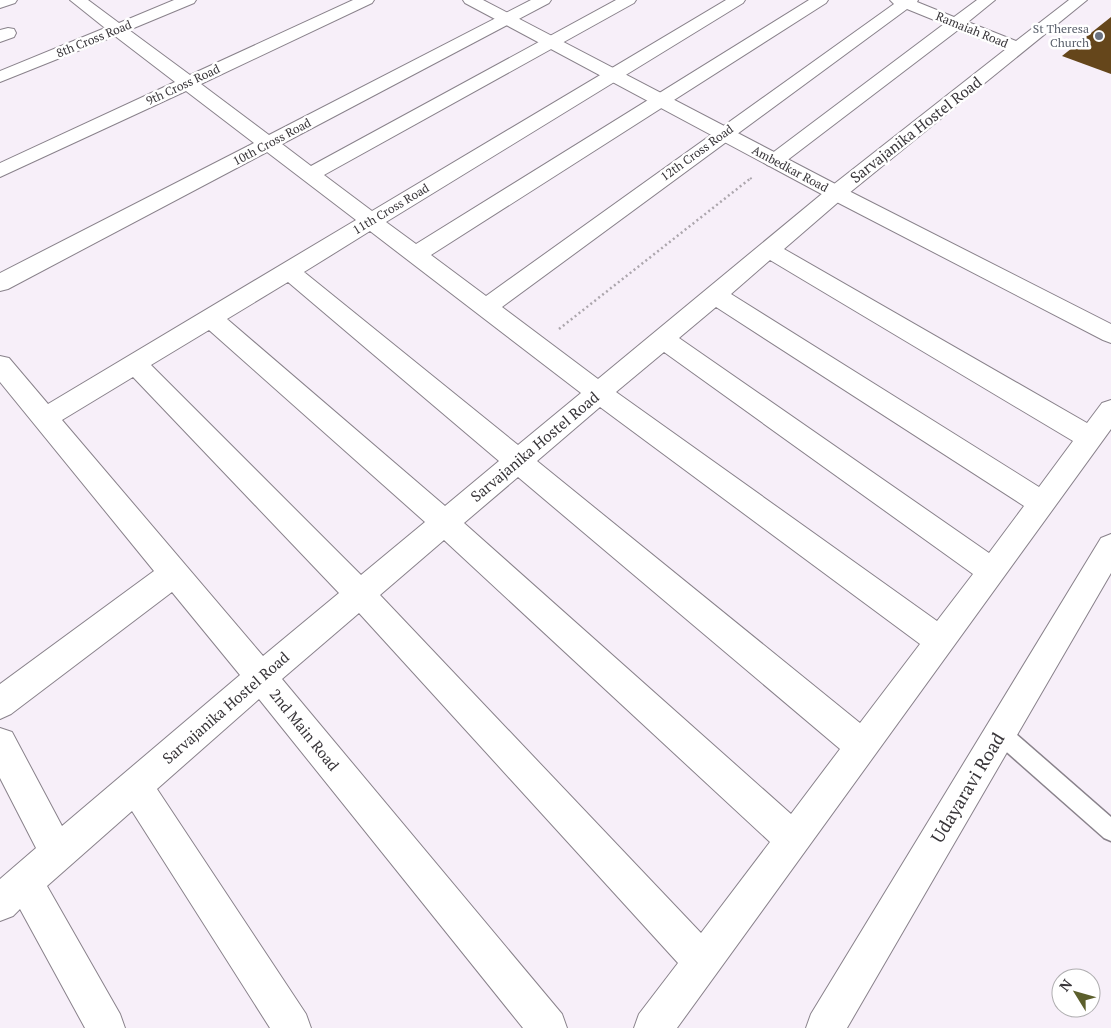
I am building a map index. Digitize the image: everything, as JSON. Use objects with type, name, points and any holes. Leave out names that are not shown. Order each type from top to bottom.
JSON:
[{"type":"street","points":[[0,3],[9,0]]},
{"type":"street","points":[[78,0],[599,393],[940,642]]},
{"type":"street","name":"8th Cross Road","points":[[0,78],[188,0]]},
{"type":"street","name":"9th Cross Road","points":[[0,171],[366,0]]},
{"type":"street","name":"Ambedkar Road","points":[[471,0],[836,194],[1111,334]]},
{"type":"street","name":"10th Cross Road","points":[[0,283],[544,0]]},
{"type":"street","points":[[309,175],[628,0]]},
{"type":"street","name":"11th Cross Road","points":[[45,418],[737,0]]},
{"type":"street","points":[[416,254],[820,0]]},
{"type":"street","points":[[774,161],[987,0]]},
{"type":"street","name":"Sarvajanika Hostel Road","points":[[13,892],[261,677],[715,295],[836,194],[1079,0]]},
{"type":"street","name":"Ramaiah Road","points":[[904,1],[1018,48]]},
{"type":"street","name":"12th Cross Road","points":[[486,307],[904,1]]},
{"type":"street","points":[[769,250],[1090,438]]},
{"type":"street","points":[[289,271],[862,746]]},
{"type":"street","points":[[715,295],[1042,503]]},
{"type":"street","points":[[211,318],[445,522],[792,839]]},
{"type":"street","points":[[663,339],[992,571]]},
{"type":"street","points":[[135,364],[360,594],[702,962]]},
{"type":"street","name":"2nd Main Road","points":[[0,365],[261,677],[548,1028]]},
{"type":"street","points":[[653,1028],[1111,410]]},
{"type":"street","name":"Udayaravi Road","points":[[825,1028],[1111,547]]},
{"type":"street","points":[[0,703],[174,573]]},
{"type":"street","points":[[0,744],[58,854]]},
{"type":"street","points":[[136,786],[292,1028]]},
{"type":"street","points":[[13,892],[106,1028]]},
{"type":"lane","points":[[1000,733],[1111,831]]},
{"type":"path","points":[[537,346],[774,161]]},
{"type":"building","name":"St Theresa Church","points":[[1111,17],[1111,74],[1062,56]]},
{"type":"place","name":"St Theresa Church","points":[[1099,36]]}]
